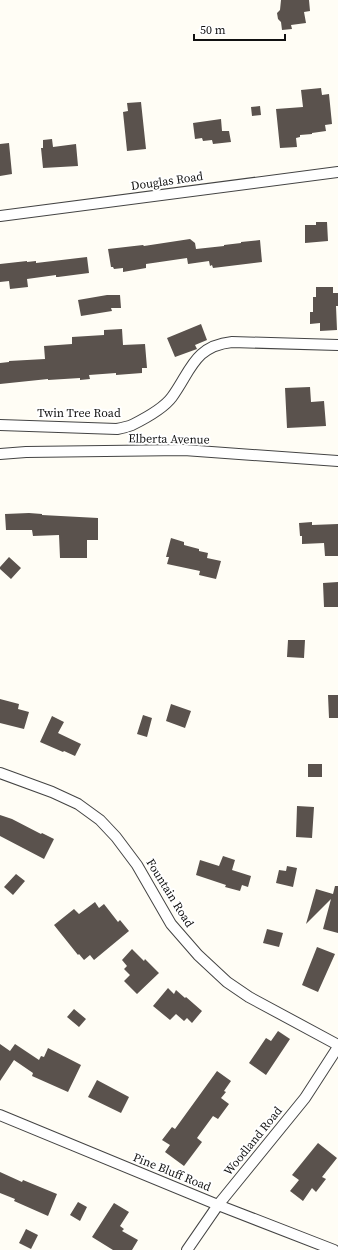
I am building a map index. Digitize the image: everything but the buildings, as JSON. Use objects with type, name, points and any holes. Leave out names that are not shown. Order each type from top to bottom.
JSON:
[{"type":"street","name":"Douglas Road","points":[[0,216],[338,172]]},
{"type":"street","name":"Twin Tree Road","points":[[0,425],[117,429],[131,426],[162,406],[171,398],[192,365],[205,351],[220,344],[232,342],[338,345]]},
{"type":"street","name":"Elberta Avenue","points":[[0,454],[26,452],[184,450],[338,461]]},
{"type":"street","name":"Fountain Road","points":[[0,773],[52,792],[78,804],[100,820],[116,837],[137,865],[171,924],[198,955],[226,982],[249,997],[338,1046]]},
{"type":"street","name":"Woodland Road","points":[[187,1250],[218,1205],[305,1098],[338,1046]]},
{"type":"street","name":"Pine Bluff Road","points":[[0,1115],[218,1205],[334,1250]]}]
